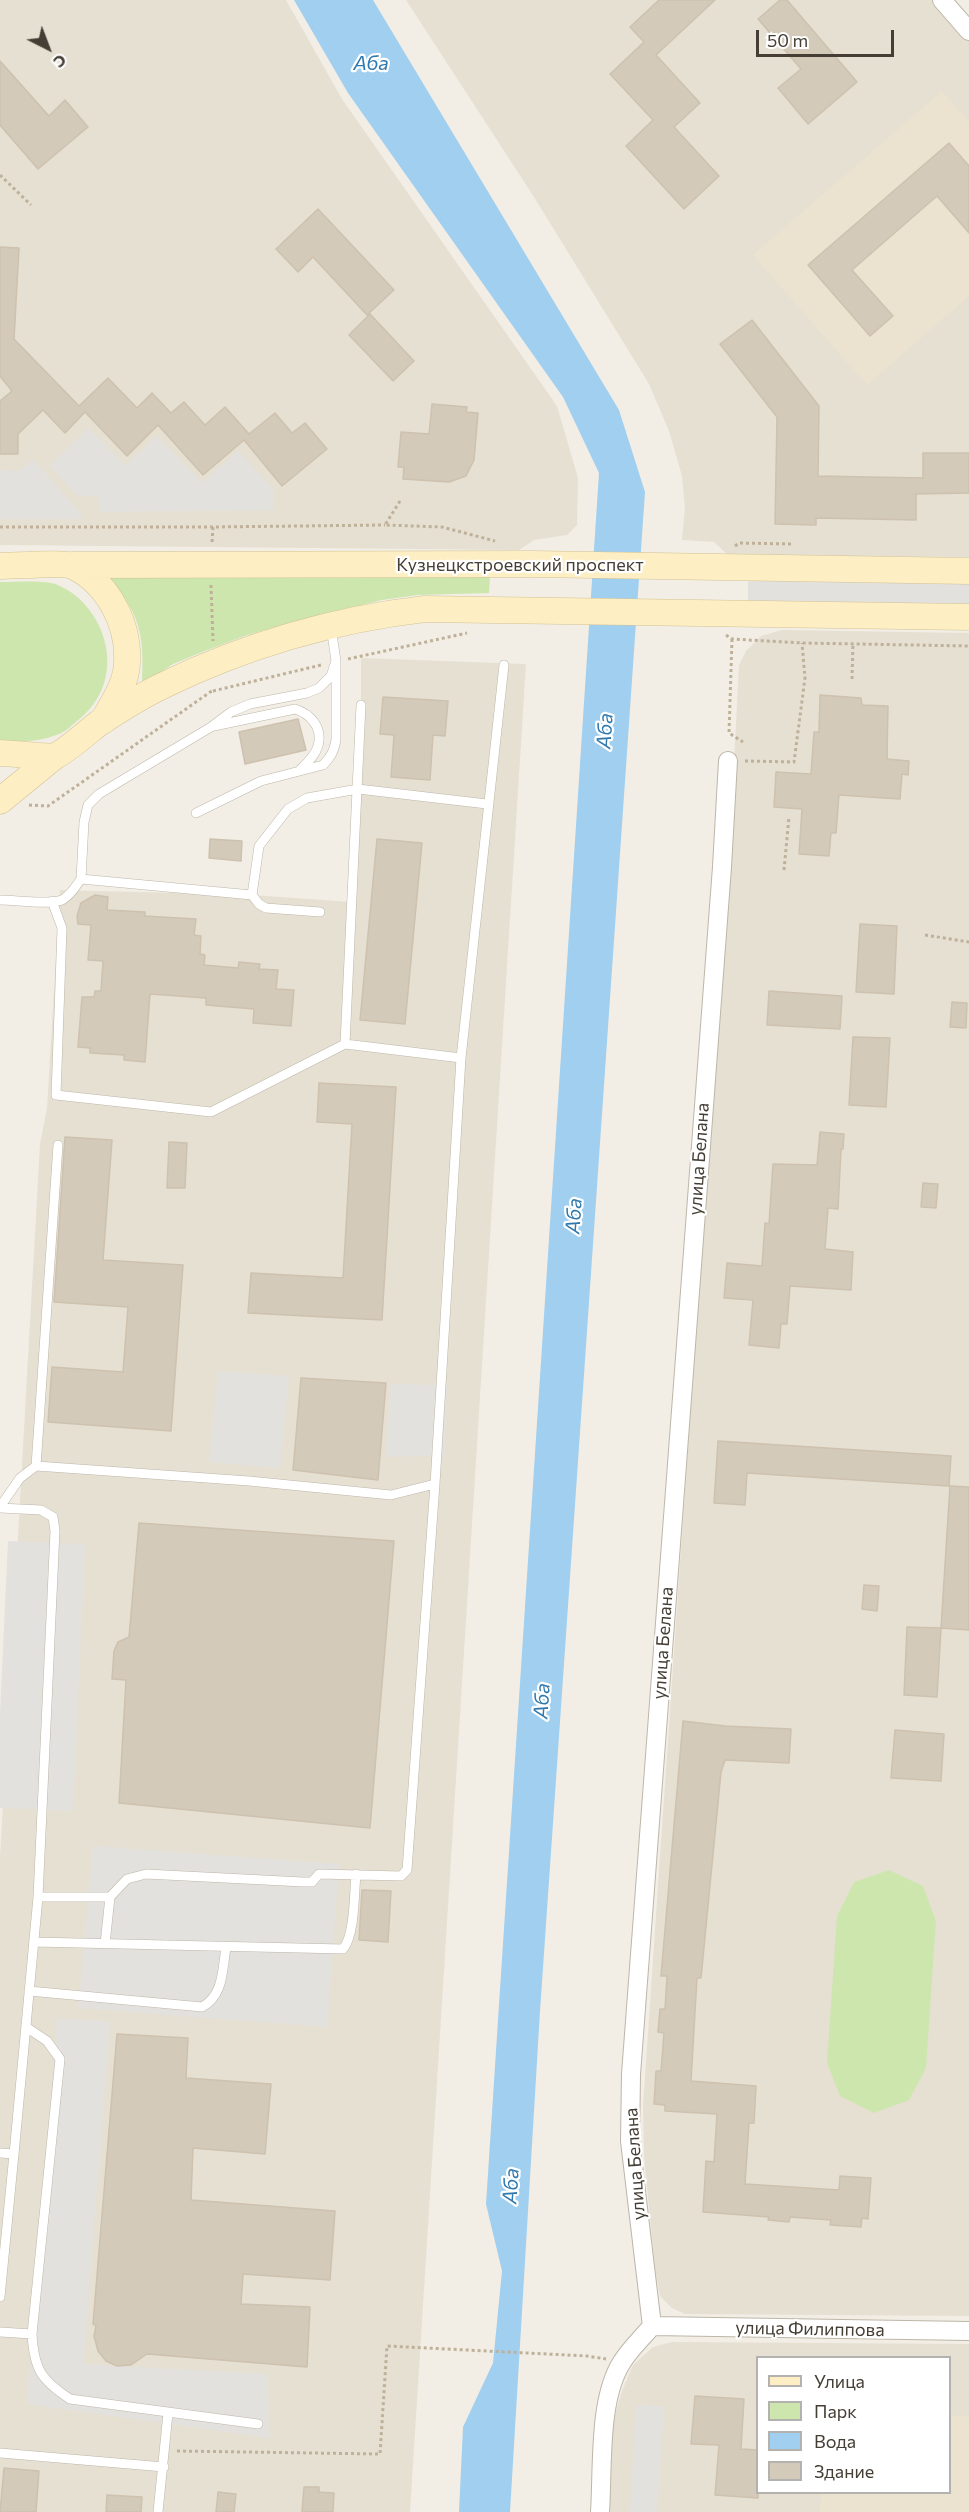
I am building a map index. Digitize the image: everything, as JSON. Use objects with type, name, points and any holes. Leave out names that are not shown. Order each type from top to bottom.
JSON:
[{"type":"main road","name":"Кузнецкстроевский проспект","points":[[0,566],[210,563],[532,564],[969,572]]},
{"type":"main road","points":[[72,565],[99,584],[114,604],[123,628],[128,662],[120,689],[103,721]]},
{"type":"main road","points":[[0,801],[55,756],[103,721],[161,687],[214,663],[261,646],[330,626],[425,609],[969,617]]},
{"type":"main road","points":[[0,753],[55,756]]},
{"type":"street","points":[[942,0],[969,32]]},
{"type":"street","name":"улица Белана","points":[[652,2326],[630,2140],[631,2074],[722,867],[728,761]]},
{"type":"street","points":[[600,2512],[605,2422],[610,2391],[622,2361],[652,2326]]},
{"type":"street","name":"улица Филиппова","points":[[652,2326],[969,2331]]},
{"type":"lane","points":[[196,813],[261,781],[323,765],[334,752],[336,661],[330,626]]},
{"type":"lane","points":[[0,900],[52,902],[62,900],[70,894],[81,879],[84,822],[88,805],[110,786],[211,727],[231,712],[250,704],[307,693],[319,688],[331,676],[336,661]]},
{"type":"lane","points":[[105,1944],[110,1898],[127,1879],[146,1874],[312,1882],[320,1874],[401,1876],[409,1864],[461,1058],[504,665]]},
{"type":"lane","points":[[345,1044],[362,705]]},
{"type":"lane","points":[[211,727],[295,709],[307,712],[315,722],[318,746],[312,758],[300,770]]},
{"type":"lane","points":[[320,912],[266,908],[259,904],[252,895],[259,846],[288,810],[307,798],[358,789],[487,804]]},
{"type":"lane","points":[[81,879],[252,895]]},
{"type":"lane","points":[[52,902],[62,928],[56,1095],[211,1112],[345,1044],[461,1058]]},
{"type":"lane","points":[[36,1466],[58,1145]]},
{"type":"lane","points":[[0,1508],[20,1478],[36,1466],[249,1481],[391,1495],[435,1484]]},
{"type":"lane","points":[[0,1508],[41,1510],[53,1518],[55,1531],[38,1897],[0,2297]]},
{"type":"lane","points":[[34,1942],[343,1949],[348,1943],[351,1932],[356,1874]]},
{"type":"lane","points":[[38,1897],[110,1898]]},
{"type":"lane","points":[[29,1991],[202,2007],[213,2001],[219,1990],[226,1947]]},
{"type":"lane","points":[[26,2027],[52,2045],[60,2059],[32,2334],[33,2358],[42,2375],[54,2389],[70,2399],[258,2424]]},
{"type":"lane","points":[[0,2153],[14,2154]]},
{"type":"lane","points":[[0,2332],[32,2334]]},
{"type":"lane","points":[[158,2512],[166,2451],[168,2413]]},
{"type":"lane","points":[[0,2453],[164,2467]]},
{"type":"path","points":[[0,175],[31,205]]},
{"type":"path","points":[[385,525],[400,501]]},
{"type":"path","points":[[0,527],[385,525],[442,527],[505,544]]},
{"type":"path","points":[[213,527],[210,563],[213,691]]},
{"type":"path","points":[[27,805],[48,806],[213,691],[336,661],[476,631]]},
{"type":"path","points":[[743,742],[729,733],[732,639],[802,643],[969,646]]},
{"type":"path","points":[[728,761],[794,762],[805,678],[802,643]]},
{"type":"path","points":[[852,679],[853,643]]},
{"type":"path","points":[[784,870],[789,817]]},
{"type":"path","points":[[925,935],[969,942]]},
{"type":"path","points":[[166,2451],[380,2454],[387,2346],[587,2355]]},
{"type":"shaded area","points":[[0,0],[286,0],[342,99],[557,406],[578,478],[577,525],[567,535],[534,540],[519,550],[0,545]]},
{"type":"shaded area","points":[[406,0],[936,0],[969,37],[969,557],[729,556],[714,542],[682,540],[685,508],[682,476],[669,431],[649,384],[534,197]]},
{"type":"shaded area","points":[[942,91],[969,122],[969,296],[867,385],[753,255]]},
{"type":"shaded area","points":[[89,428],[125,466],[157,436],[202,483],[238,451],[274,490],[273,510],[100,512],[99,497],[76,495],[50,465]]},
{"type":"shaded area","points":[[33,459],[85,519],[0,519],[0,470],[20,471]]},
{"type":"shaded area","points":[[748,579],[969,582],[969,609],[748,605]]},
{"type":"shaded area","points":[[782,630],[969,633],[969,2316],[685,2314],[672,2308],[660,2296],[655,2269],[644,2156],[643,2106],[732,803],[739,665],[746,651],[761,636]]},
{"type":"shaded area","points":[[361,658],[526,664],[410,2512],[0,2512],[0,1857],[40,1144],[47,1108],[60,890],[252,895],[351,902],[361,705]]},
{"type":"shaded area","points":[[218,1371],[289,1376],[280,1468],[209,1462]]},
{"type":"shaded area","points":[[391,1384],[447,1385],[445,1455],[386,1457]]},
{"type":"shaded area","points":[[8,1541],[85,1544],[73,1811],[0,1808],[0,1713]]},
{"type":"shaded area","points":[[93,1846],[339,1864],[327,2027],[78,2008]]},
{"type":"shaded area","points":[[57,2018],[110,2022],[83,2364],[267,2374],[270,2438],[27,2404]]},
{"type":"shaded area","points":[[672,2342],[969,2344],[969,2512],[607,2512],[613,2421],[633,2365],[653,2347]]},
{"type":"shaded area","points":[[636,2405],[664,2406],[657,2512],[630,2512]]},
{"type":"shaded area","points":[[951,2415],[969,2417],[969,2512],[820,2512],[821,2494],[951,2494]]},
{"type":"green space","points":[[490,577],[489,593],[417,595],[382,600],[247,635],[173,664],[142,685],[142,653],[138,627],[128,603],[107,578]]},
{"type":"green space","points":[[0,582],[43,582],[61,586],[86,605],[105,643],[107,671],[98,698],[89,710],[68,729],[44,739],[0,741]]},
{"type":"green space","points":[[889,1870],[923,1886],[936,1921],[926,2068],[909,2100],[874,2113],[840,2096],[827,2063],[837,1916],[854,1882]]},
{"type":"water","name":"Аба","points":[[294,0],[373,0],[619,410],[645,492],[540,2011],[510,2512],[459,2512],[463,2427],[493,2363],[502,2271],[486,2204],[599,473],[563,397],[348,93]]},
{"type":"building","points":[[659,0],[715,0],[656,55],[700,103],[674,127],[719,176],[684,209],[626,146],[653,120],[610,74],[644,42],[630,27]]},
{"type":"building","points":[[780,0],[787,0],[857,82],[808,124],[778,88],[801,69],[758,19]]},
{"type":"building","points":[[0,61],[49,116],[65,100],[88,127],[38,169],[0,125]]},
{"type":"building","points":[[949,143],[969,166],[969,233],[937,196],[852,270],[893,316],[870,336],[808,265]]},
{"type":"building","points":[[318,209],[394,290],[367,315],[313,257],[298,272],[276,249]]},
{"type":"building","points":[[0,247],[19,248],[14,339],[79,406],[108,378],[137,408],[152,393],[171,413],[184,402],[205,425],[225,407],[249,434],[275,413],[292,433],[305,423],[327,449],[282,486],[244,440],[203,475],[158,425],[127,456],[85,412],[65,433],[43,410],[18,434],[18,454],[0,454],[0,401],[12,391],[0,376]]},
{"type":"building","points":[[370,314],[414,361],[393,381],[349,335]]},
{"type":"building","points":[[752,320],[819,406],[818,476],[923,478],[923,453],[969,453],[969,493],[916,494],[916,520],[816,518],[816,525],[775,524],[777,417],[720,344]]},
{"type":"building","points":[[432,404],[467,407],[466,412],[478,413],[474,460],[466,476],[449,482],[403,479],[404,467],[398,467],[401,432],[429,434]]},
{"type":"building","points":[[820,695],[861,698],[862,705],[888,706],[887,759],[909,761],[908,775],[902,774],[900,799],[839,795],[836,833],[831,833],[829,856],[799,854],[802,809],[774,807],[776,772],[811,774],[814,732],[819,732]]},
{"type":"building","points":[[383,697],[448,701],[445,736],[433,735],[430,780],[391,777],[394,735],[380,734]]},
{"type":"building","points":[[298,719],[306,750],[245,764],[239,732]]},
{"type":"building","points":[[210,839],[242,841],[241,861],[209,858]]},
{"type":"building","points":[[377,839],[422,843],[405,1024],[360,1020]]},
{"type":"building","points":[[95,895],[108,897],[107,910],[145,912],[145,916],[196,919],[194,935],[201,936],[200,954],[205,955],[204,965],[238,968],[239,962],[260,964],[259,969],[278,970],[276,989],[294,990],[291,1026],[253,1023],[254,1009],[206,1005],[206,998],[150,994],[145,1062],[124,1060],[124,1055],[90,1053],[90,1048],[78,1047],[82,997],[94,997],[95,991],[101,991],[103,961],[88,960],[91,925],[78,924],[77,916],[81,903]]},
{"type":"building","points":[[860,924],[897,926],[894,994],[856,992]]},
{"type":"building","points":[[769,991],[842,996],[840,1029],[767,1025]]},
{"type":"building","points":[[952,1002],[967,1003],[966,1028],[950,1027]]},
{"type":"building","points":[[853,1037],[890,1038],[886,1107],[849,1105]]},
{"type":"building","points":[[319,1083],[396,1087],[382,1320],[248,1313],[251,1273],[343,1278],[352,1124],[317,1122]]},
{"type":"building","points":[[820,1132],[844,1134],[838,1209],[828,1208],[825,1249],[853,1252],[851,1290],[790,1286],[787,1324],[781,1324],[779,1348],[749,1345],[753,1300],[724,1298],[727,1263],[762,1266],[765,1223],[769,1224],[773,1164],[817,1165]]},
{"type":"building","points":[[65,1137],[112,1140],[103,1260],[183,1265],[171,1431],[48,1422],[52,1367],[123,1372],[128,1307],[54,1302]]},
{"type":"building","points":[[169,1142],[187,1143],[185,1188],[167,1188]]},
{"type":"building","points":[[923,1183],[938,1184],[936,1208],[921,1207]]},
{"type":"building","points":[[301,1378],[386,1383],[378,1480],[293,1470]]},
{"type":"building","points":[[718,1441],[951,1456],[949,1486],[747,1473],[745,1505],[714,1503]]},
{"type":"building","points":[[950,1486],[969,1487],[969,1630],[941,1628]]},
{"type":"building","points":[[139,1523],[394,1541],[370,1828],[119,1803],[126,1680],[112,1679],[114,1651],[118,1642],[129,1637]]},
{"type":"building","points":[[864,1585],[879,1586],[877,1611],[862,1609]]},
{"type":"building","points":[[907,1627],[941,1628],[937,1697],[904,1695]]},
{"type":"building","points":[[683,1721],[725,1726],[791,1729],[789,1763],[725,1760],[721,1772],[701,1978],[697,1978],[691,2081],[756,2086],[754,2123],[749,2123],[745,2184],[839,2190],[840,2176],[871,2178],[868,2219],[862,2218],[861,2227],[830,2225],[831,2220],[790,2217],[789,2222],[768,2220],[769,2217],[703,2212],[706,2161],[714,2162],[717,2114],[665,2111],[665,2105],[654,2104],[656,2071],[661,2071],[664,2033],[658,2032],[660,2009],[665,2009],[667,1976],[661,1976]]},
{"type":"building","points":[[895,1730],[944,1734],[941,1781],[891,1778]]},
{"type":"building","points":[[362,1890],[391,1891],[388,1942],[359,1940]]},
{"type":"building","points":[[117,2034],[188,2038],[186,2078],[271,2084],[265,2154],[193,2148],[191,2200],[335,2211],[330,2280],[243,2274],[241,2304],[310,2307],[307,2367],[147,2354],[131,2365],[117,2366],[106,2361],[98,2351],[94,2336],[96,2326],[93,2324]]},
{"type":"building","points":[[695,2396],[744,2399],[741,2449],[756,2450],[756,2494],[758,2498],[715,2495],[719,2445],[691,2444]]},
{"type":"building","points":[[4,2468],[39,2471],[36,2512],[0,2512]]},
{"type":"building","points":[[304,2487],[319,2487],[319,2492],[334,2493],[333,2512],[302,2512]]},
{"type":"building","points":[[218,2492],[236,2494],[234,2512],[216,2512]]},
{"type":"building","points":[[107,2495],[142,2497],[141,2512],[106,2512]]}]
